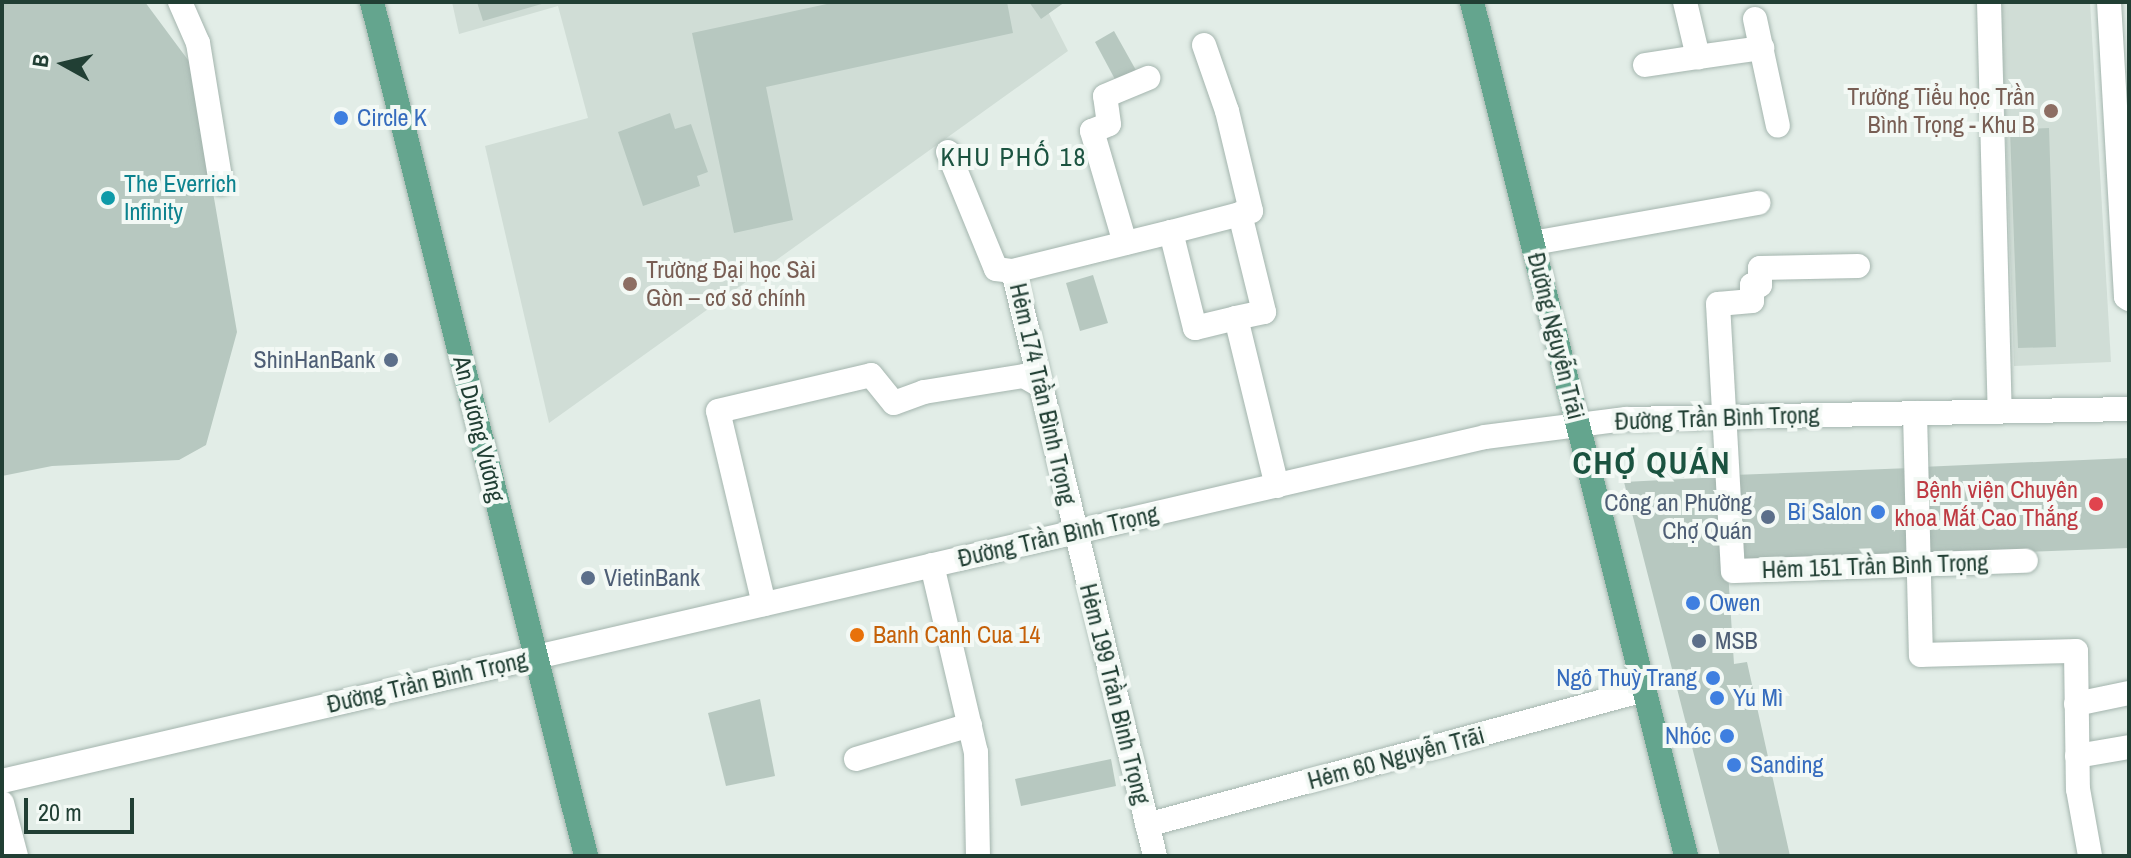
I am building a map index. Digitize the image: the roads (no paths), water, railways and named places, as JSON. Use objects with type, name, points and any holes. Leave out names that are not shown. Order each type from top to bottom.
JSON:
[{"type":"main road","name":"An Dương Vương","points":[[372,2],[586,856]]},
{"type":"main road","name":"Đường Nguyễn Trãi","points":[[1472,2],[1686,856]]},
{"type":"street","points":[[180,2],[198,43],[221,183]]},
{"type":"street","points":[[1685,2],[1698,57]]},
{"type":"street","points":[[1989,2],[2000,411]]},
{"type":"street","points":[[2109,2],[2121,82],[2118,219],[2126,297],[2129,299]]},
{"type":"street","points":[[1755,19],[1778,126]]},
{"type":"street","points":[[1171,232],[1195,328],[1264,312],[1240,214],[1251,211],[1227,111],[1204,45]]},
{"type":"street","points":[[1645,65],[1762,48]]},
{"type":"street","points":[[1125,243],[1092,131],[1109,124],[1105,96],[1148,78]]},
{"type":"street","points":[[948,152],[996,269],[1013,271]]},
{"type":"street","points":[[1533,243],[1758,203]]},
{"type":"street","name":"Hẻm 174 Trần Bình Trọng","points":[[1075,532],[1013,271],[1240,214]]},
{"type":"street","points":[[1724,417],[1718,304],[1752,301],[1752,285],[1760,285],[1760,268],[1858,266]]},
{"type":"street","points":[[1236,318],[1277,486]]},
{"type":"street","points":[[764,604],[718,411],[871,375],[894,403],[924,392],[1024,376],[1041,386]]},
{"type":"street","name":"Đường Trần Bình Trọng","points":[[2,781],[1485,437],[1577,423],[2129,409]]},
{"type":"street","points":[[1915,413],[1921,655],[2076,651],[2078,789],[2090,856]]},
{"type":"street","name":"Hẻm 151 Trần Bình Trọng","points":[[1724,417],[1733,571],[2026,561]]},
{"type":"street","name":"Hẻm 199 Trần Bình Trọng","points":[[1075,532],[1155,856]]},
{"type":"street","points":[[932,565],[976,752],[978,856]]},
{"type":"street","name":"Hẻm 60 Nguyễn Trãi","points":[[1147,825],[1644,690]]},
{"type":"street","points":[[2076,704],[2129,693]]},
{"type":"street","points":[[856,759],[970,725]]},
{"type":"street","points":[[2077,756],[2129,747]]},
{"type":"street","points":[[2,803],[16,856]]},
{"type":"place","name":"Trường Tiểu học Trần Bình Trọng - Khu B","points":[[2051,111]]},
{"type":"place","name":"Circle K","points":[[341,118]]},
{"type":"place","name":"The Everrich Infinity","points":[[108,198]]},
{"type":"place","name":"Trường Đại học Sài Gòn – cơ sở chính","points":[[630,284]]},
{"type":"place","name":"ShinHanBank","points":[[391,360]]},
{"type":"place","name":"Bệnh viện Chuyên khoa Mắt Cao Thắng","points":[[2096,504]]},
{"type":"place","name":"Bi Salon","points":[[1878,512]]},
{"type":"place","name":"Công an Phường Chợ Quán","points":[[1768,517]]},
{"type":"place","name":"VietinBank","points":[[588,578]]},
{"type":"place","name":"Owen","points":[[1693,603]]},
{"type":"place","name":"Banh Canh Cua 14","points":[[857,635]]},
{"type":"place","name":"MSB","points":[[1699,641]]},
{"type":"place","name":"Ngô Thuỳ Trang","points":[[1713,678]]},
{"type":"place","name":"Yu Mì","points":[[1717,698]]},
{"type":"place","name":"Nhóc","points":[[1727,736]]},
{"type":"place","name":"Sanding","points":[[1734,765]]},
{"type":"district","name":"KHU PHỐ 18","points":[[1014,157]]},
{"type":"district","name":"CHỢ QUÁN","points":[[1652,463]]}]
